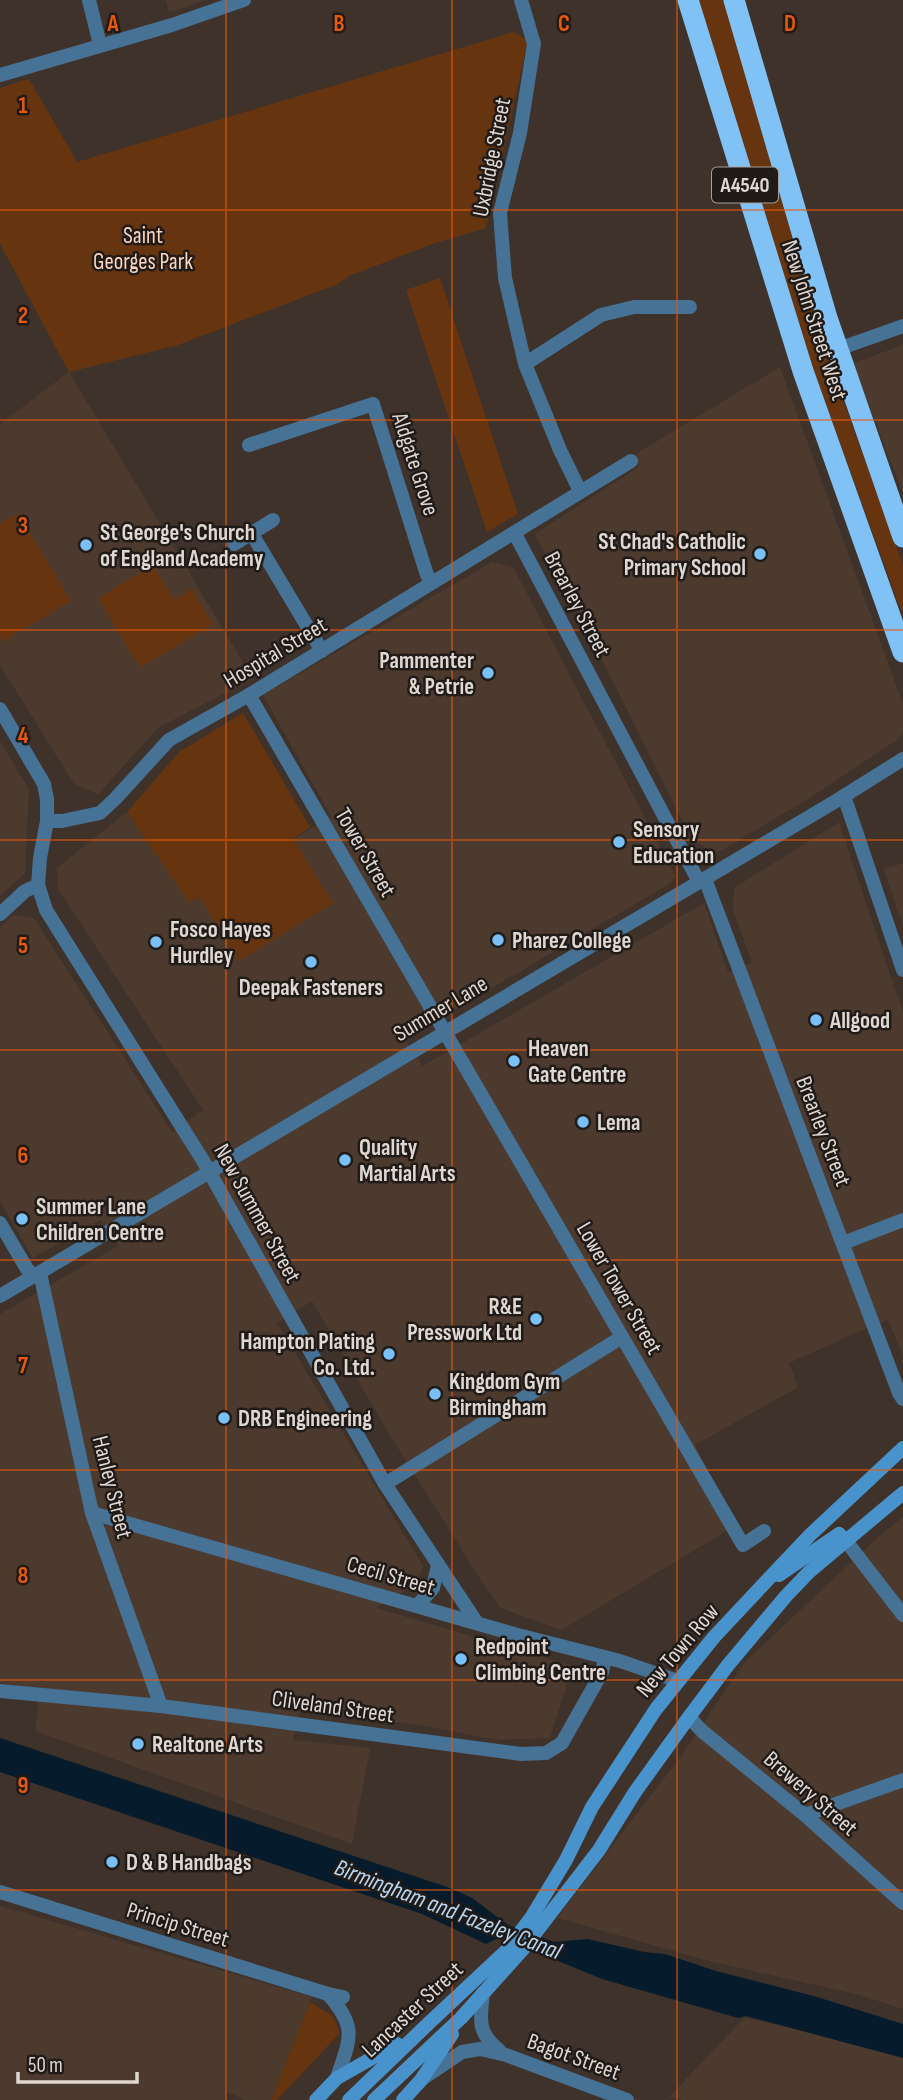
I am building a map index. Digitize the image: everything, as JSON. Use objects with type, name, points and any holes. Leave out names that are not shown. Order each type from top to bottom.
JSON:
[{"type":"highway","name":"New John Street West","points":[[688,0],[803,371],[903,652]]},
{"type":"highway","name":"New John Street West","points":[[734,0],[838,349],[903,537]]},
{"type":"main road","name":"New Town Row","points":[[537,1921],[598,1797],[656,1709],[714,1637],[810,1535],[903,1447]]},
{"type":"main road","points":[[537,1921],[599,1850],[635,1792],[688,1717],[786,1596],[809,1572],[903,1493]]},
{"type":"main road","points":[[765,1583],[839,1534],[846,1541]]},
{"type":"main road","name":"Lancaster Street","points":[[373,2100],[461,2018],[537,1921]]},
{"type":"main road","name":"Lancaster Street","points":[[349,2100],[430,2022],[496,1962],[517,1947]]},
{"type":"main road","points":[[403,2100],[421,2080],[461,2018]]},
{"type":"main road","points":[[316,2100],[337,2078],[381,2055],[430,2022]]},
{"type":"street","points":[[89,0],[100,46]]},
{"type":"street","points":[[0,75],[172,25],[244,0]]},
{"type":"street","name":"Uxbridge Street","points":[[521,0],[534,44],[520,133],[500,213],[505,278],[525,364],[580,491]]},
{"type":"street","points":[[525,364],[601,315],[634,307],[690,307]]},
{"type":"street","points":[[838,349],[903,326]]},
{"type":"street","name":"Aldgate Grove","points":[[249,445],[373,404],[427,575],[432,582]]},
{"type":"street","name":"Hospital Street","points":[[47,821],[62,821],[100,813],[169,740],[322,651],[631,461]]},
{"type":"street","points":[[234,544],[273,520]]},
{"type":"street","points":[[252,534],[322,651]]},
{"type":"street","name":"Brearley Street","points":[[515,534],[702,880],[903,1399]]},
{"type":"street","name":"Tower Street","points":[[249,695],[445,1031]]},
{"type":"street","points":[[0,709],[44,784],[47,799],[47,821],[38,885],[25,891],[0,915]]},
{"type":"street","name":"Summer Lane","points":[[0,1296],[903,759]]},
{"type":"street","points":[[844,796],[903,970]]},
{"type":"street","name":"New Summer Street","points":[[38,885],[46,910],[202,1159],[385,1484],[477,1623]]},
{"type":"street","name":"Lower Tower Street","points":[[445,1031],[743,1545],[764,1531]]},
{"type":"street","points":[[843,1243],[903,1220]]},
{"type":"street","points":[[0,1223],[27,1269],[37,1275]]},
{"type":"street","name":"Hanley Street","points":[[37,1275],[92,1513],[161,1706]]},
{"type":"street","points":[[385,1484],[622,1337]]},
{"type":"street","name":"Cecil Street","points":[[92,1513],[620,1661],[678,1681]]},
{"type":"street","points":[[846,1541],[903,1615]]},
{"type":"street","points":[[417,1606],[433,1588],[438,1566]]},
{"type":"street","name":"Cliveland Street","points":[[0,1691],[161,1706],[521,1754],[546,1752],[562,1743],[602,1672],[605,1658]]},
{"type":"street","name":"Brewery Street","points":[[688,1717],[805,1815],[903,1903]]},
{"type":"street","points":[[805,1815],[903,1780]]},
{"type":"street","name":"Princip Street","points":[[0,1892],[343,1997]]},
{"type":"street","name":"Bagot Street","points":[[483,1993],[481,2027],[487,2041],[506,2055]]},
{"type":"street","points":[[328,1994],[342,2010],[348,2023],[349,2037],[337,2078]]},
{"type":"street","name":"Bagot Street","points":[[421,2080],[461,2052],[480,2049],[506,2055],[627,2100]]},
{"type":"shaded area","points":[[166,0],[205,0],[169,12]]},
{"type":"shaded area","points":[[903,345],[903,494],[853,363]]},
{"type":"shaded area","points":[[780,367],[903,704],[903,732],[897,740],[808,799],[717,853],[690,837],[616,687],[535,534],[639,467],[634,455]]},
{"type":"shaded area","name":"St George's Church of England Academy","points":[[69,372],[253,679],[159,727],[98,794],[74,784],[0,665],[0,424]]},
{"type":"shaded area","points":[[492,562],[513,567],[676,877],[669,884],[405,1039],[423,1066],[704,903],[728,972],[752,963],[733,909],[734,888],[839,822],[903,1013],[903,1355],[888,1320],[789,1363],[798,1387],[695,1445],[735,1526],[561,1630],[501,1608],[388,1432],[312,1301],[277,1323],[423,1566],[417,1584],[376,1608],[573,1666],[550,1738],[498,1740],[419,1725],[300,1711],[293,1740],[370,1748],[352,1844],[35,1731],[40,1688],[0,1683],[0,1314],[118,1246],[100,1220],[33,1258],[0,1202],[0,928],[13,915],[34,918],[172,1132],[203,1110],[58,889],[57,868],[127,812],[190,903],[331,816],[263,695]]},
{"type":"shaded area","points":[[0,741],[29,790],[25,873],[0,896]]},
{"type":"shaded area","points":[[903,863],[903,926],[884,869]]},
{"type":"shaded area","points":[[903,1517],[903,2009],[860,1995],[713,1962],[557,1918],[682,1755],[744,1663]]},
{"type":"shaded area","points":[[0,1906],[312,1997],[271,2100],[244,2100],[228,2092],[224,2100],[0,2100]]},
{"type":"shaded area","points":[[744,2018],[863,2042],[903,2058],[903,2100],[683,2100],[669,2097]]},
{"type":"green space","points":[[698,0],[725,0],[829,362],[903,565],[903,616],[816,377]]},
{"type":"green space","name":"Saint Georges Park","points":[[514,32],[528,40],[486,228],[435,243],[349,276],[338,284],[178,345],[69,372],[0,244],[0,88],[29,79],[77,162]]},
{"type":"green space","points":[[440,278],[518,514],[487,532],[406,290]]},
{"type":"green space","points":[[18,513],[71,601],[2,642],[0,524]]},
{"type":"green space","points":[[153,565],[174,600],[192,589],[213,624],[140,668],[98,598]]},
{"type":"green space","points":[[243,713],[310,827],[293,839],[333,903],[239,961],[199,897],[189,903],[127,812],[179,752]]},
{"type":"green space","points":[[310,2002],[333,2016],[340,2033],[277,2100],[271,2100]]},
{"type":"water","name":"Birmingham and Fazeley Canal","points":[[0,1738],[453,1889],[472,1898],[508,1925],[554,1942],[588,1939],[665,1954],[903,2024],[903,2058],[746,2016],[738,2018],[602,1979],[500,1937],[486,1944],[422,1914],[0,1772]]},
{"type":"place","name":"St George's Church of England Academy","points":[[86,545]]},
{"type":"place","name":"St Chad's Catholic Primary School","points":[[760,554]]},
{"type":"place","name":"Pammenter & Petrie","points":[[488,673]]},
{"type":"place","name":"Sensory Education","points":[[619,842]]},
{"type":"place","name":"Pharez College","points":[[498,940]]},
{"type":"place","name":"Fosco Hayes Hurdley","points":[[156,942]]},
{"type":"place","name":"Deepak Fasteners","points":[[311,962]]},
{"type":"place","name":"Allgood","points":[[816,1020]]},
{"type":"place","name":"Heaven Gate Centre","points":[[514,1061]]},
{"type":"place","name":"Lema","points":[[583,1122]]},
{"type":"place","name":"Quality Martial Arts","points":[[345,1160]]},
{"type":"place","name":"Summer Lane Children Centre","points":[[22,1219]]},
{"type":"place","name":"R&E Presswork Ltd","points":[[536,1319]]},
{"type":"place","name":"Hampton Plating Co. Ltd.","points":[[389,1354]]},
{"type":"place","name":"Kingdom Gym Birmingham","points":[[435,1394]]},
{"type":"place","name":"DRB Engineering","points":[[224,1418]]},
{"type":"place","name":"Redpoint Climbing Centre","points":[[461,1659]]},
{"type":"place","name":"Realtone Arts","points":[[138,1744]]},
{"type":"place","name":"D & B Handbags","points":[[112,1862]]}]
